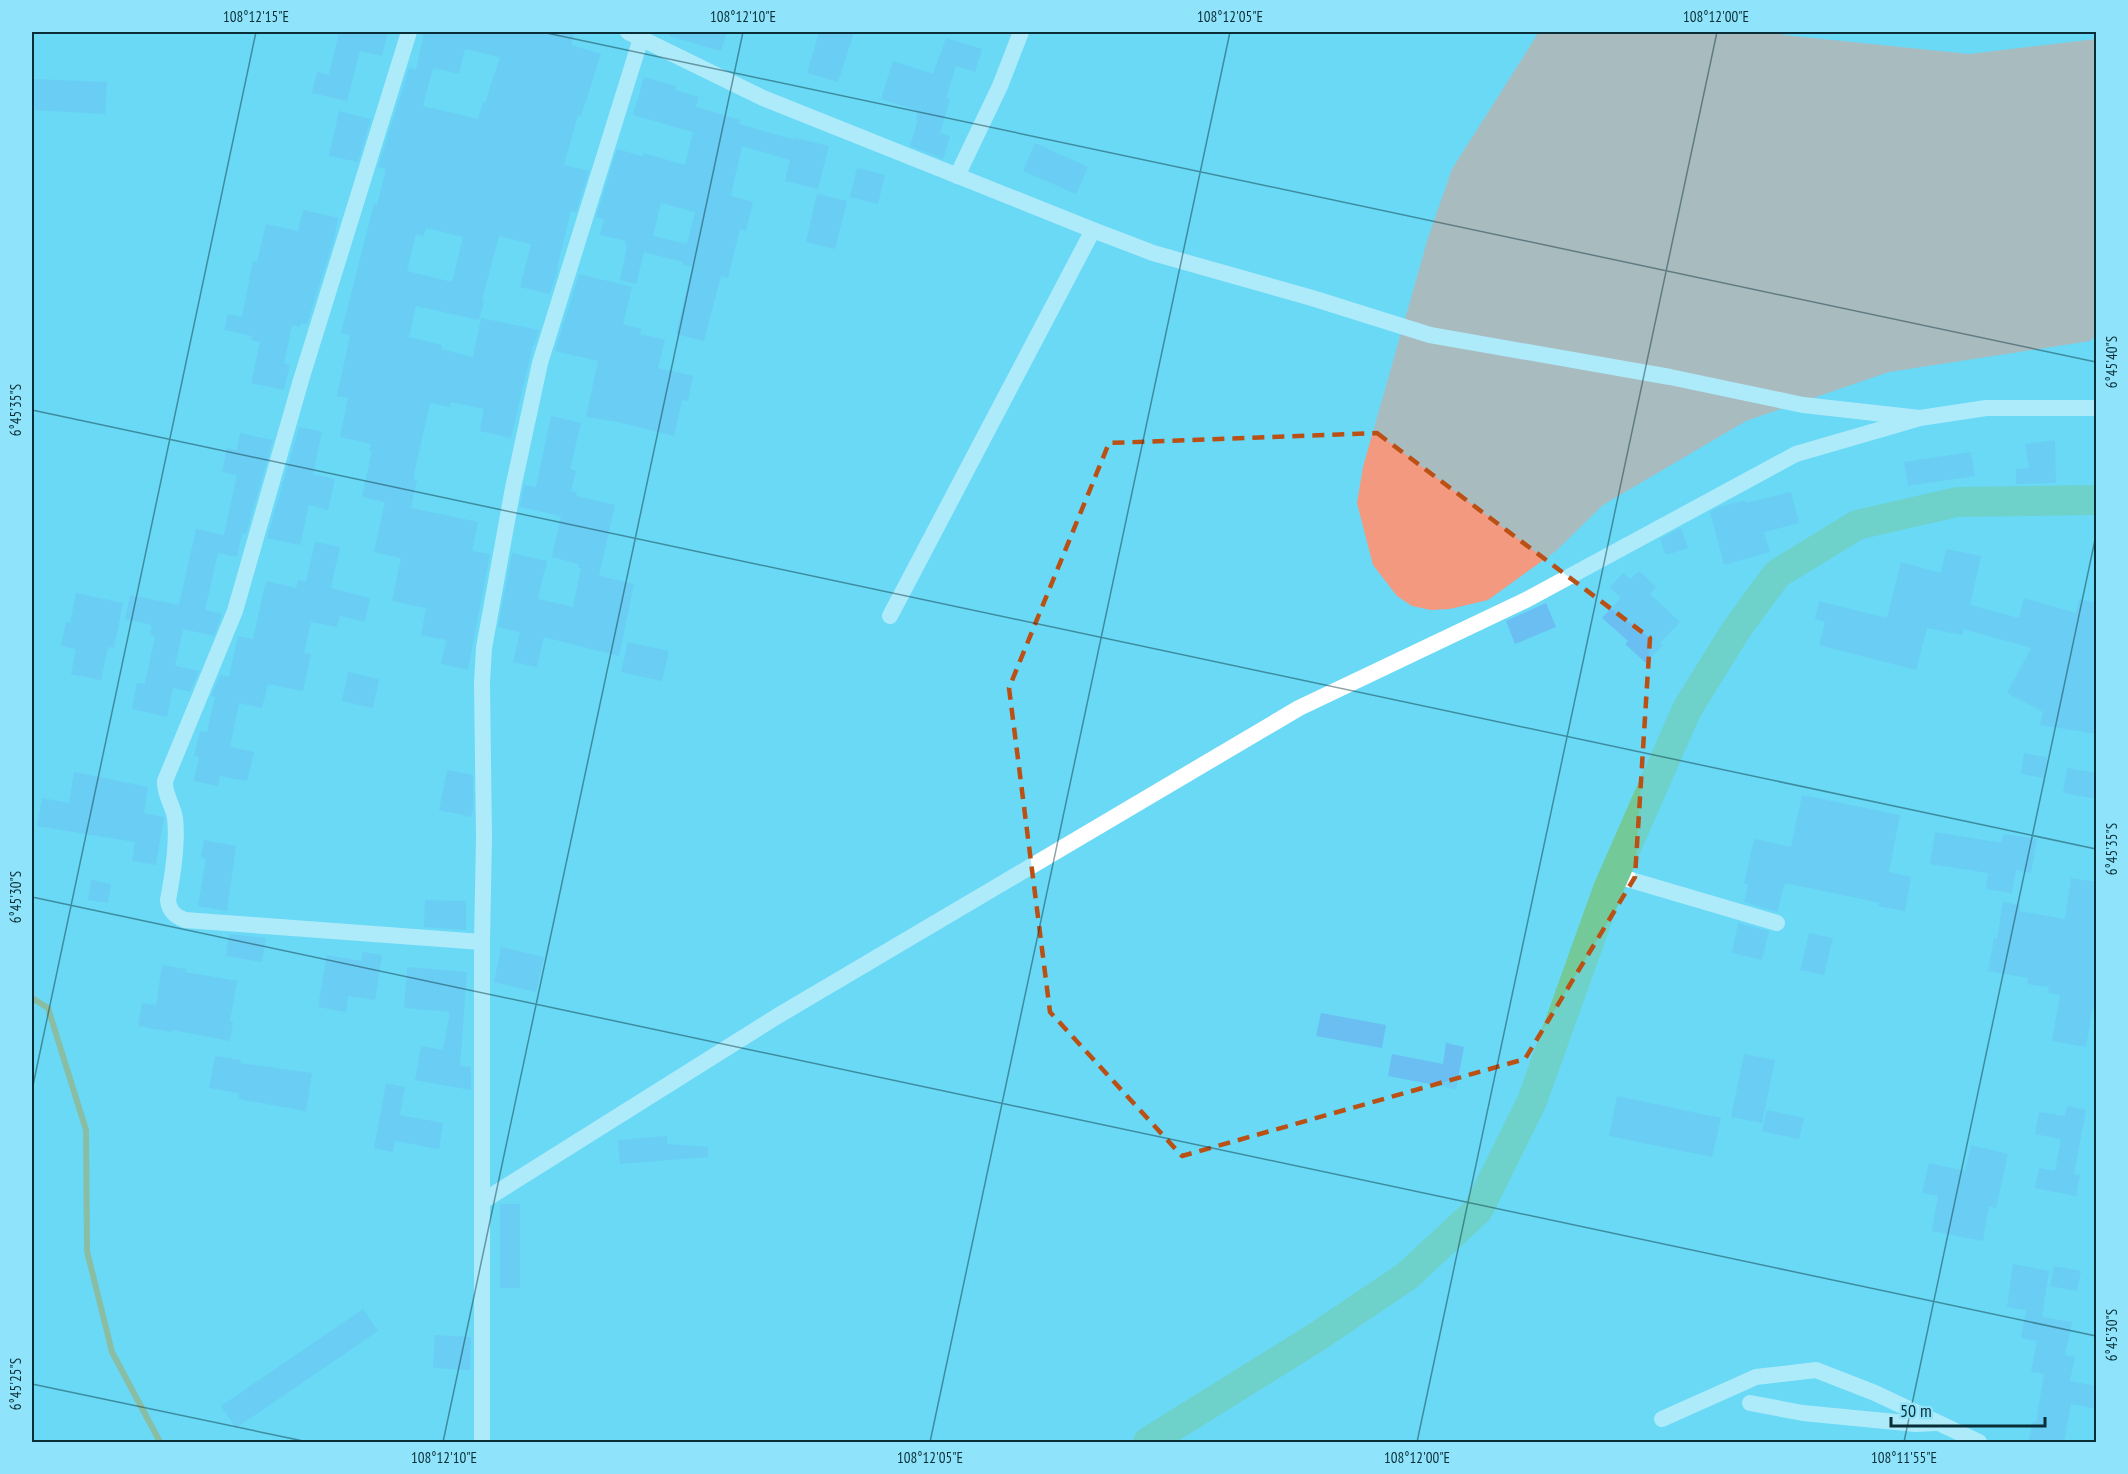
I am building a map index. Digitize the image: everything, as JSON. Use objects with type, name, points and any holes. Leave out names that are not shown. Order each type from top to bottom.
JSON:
[{"type":"highway","points":[[1148,1443],[1315,1338],[1407,1276],[1479,1210],[1532,1101],[1614,875],[1687,709],[1736,630],[1777,574],[1857,525],[1946,504],[2097,500]]},
{"type":"street","points":[[409,32],[301,380],[235,611],[165,781],[176,834],[168,900],[170,910],[174,915],[185,920],[482,942]]},
{"type":"street","points":[[957,176],[1000,86],[1021,32]]},
{"type":"street","points":[[482,1443],[484,837],[482,683],[484,648],[526,424],[540,363],[635,35],[763,98],[1153,253],[1312,298],[1430,335],[1670,377],[1803,405],[1920,418]]},
{"type":"street","points":[[890,615],[1093,230]]},
{"type":"street","points":[[483,1200],[776,1017],[1299,708],[1527,600],[1796,454],[1920,418],[1986,408],[2097,408]]},
{"type":"street","points":[[1614,875],[1777,923]]},
{"type":"street","points":[[1662,1419],[1756,1377],[1816,1370],[1875,1393],[1979,1443]]},
{"type":"street","points":[[1750,1404],[1803,1413],[1916,1424],[1941,1423]]},
{"type":"highlighted area","points":[[1377,433],[1650,638],[1635,877],[1525,1059],[1182,1156],[1050,1012],[1009,688],[1109,443]]},
{"type":"shaded area","points":[[1539,32],[1780,32],[1784,35],[1969,54],[2096,39],[2096,335],[2090,341],[1889,372],[1746,421],[1603,505],[1556,551],[1488,600],[1450,609],[1431,610],[1412,606],[1397,596],[1373,565],[1357,503],[1363,467],[1428,238],[1452,169]]},
{"type":"building","points":[[339,32],[388,32],[382,56],[360,51],[347,101],[312,93],[317,72],[329,75]]},
{"type":"building","points":[[424,32],[575,32],[571,45],[601,54],[581,116],[578,115],[564,165],[589,171],[576,212],[571,211],[550,294],[520,287],[531,244],[499,236],[479,320],[416,306],[409,337],[442,345],[441,349],[473,357],[481,318],[539,330],[533,345],[511,438],[480,431],[484,409],[451,402],[450,407],[430,403],[413,479],[417,480],[411,508],[478,522],[472,551],[490,554],[468,670],[441,664],[446,640],[421,635],[426,608],[392,601],[401,558],[374,552],[385,502],[362,497],[372,451],[369,451],[371,444],[340,437],[348,398],[337,396],[350,335],[341,333],[374,204],[377,205],[386,169],[378,167],[409,68],[416,70]],"holes":[[[465,49],[500,57],[478,119],[423,106],[433,68],[459,74]],[[426,228],[463,237],[452,282],[407,271],[416,234],[423,236]]]},
{"type":"building","points":[[670,32],[727,32],[721,51],[669,36]]},
{"type":"building","points":[[819,32],[854,32],[838,82],[807,73]]},
{"type":"building","points":[[946,38],[982,49],[975,72],[956,66],[946,98],[950,99],[940,133],[950,136],[943,159],[910,146],[918,120],[916,119],[918,111],[881,99],[893,61],[933,74]]},
{"type":"building","points":[[644,77],[676,86],[675,90],[699,97],[696,107],[740,120],[739,124],[795,140],[795,138],[829,146],[818,189],[785,181],[790,160],[742,146],[731,196],[753,202],[746,231],[740,229],[728,278],[721,276],[704,341],[676,334],[692,267],[682,265],[683,262],[644,252],[636,284],[620,280],[626,241],[600,235],[604,219],[596,217],[617,149],[642,156],[643,153],[685,165],[693,132],[633,115]],"holes":[[[661,203],[695,212],[687,244],[653,236]]]},
{"type":"building","points":[[33,79],[107,82],[105,114],[32,110]]},
{"type":"building","points":[[339,111],[371,119],[358,162],[329,156]]},
{"type":"building","points":[[1035,143],[1088,167],[1076,194],[1023,171]]},
{"type":"building","points":[[857,168],[885,175],[878,204],[850,197]]},
{"type":"building","points":[[817,194],[847,201],[835,249],[806,242]]},
{"type":"building","points":[[303,210],[338,218],[334,239],[307,324],[301,323],[300,327],[292,325],[284,364],[290,365],[284,390],[251,383],[260,342],[251,340],[252,336],[224,330],[228,314],[242,317],[253,261],[257,262],[266,224],[298,231]]},
{"type":"building","points":[[579,274],[632,287],[623,324],[642,329],[640,334],[665,340],[658,368],[693,376],[688,401],[682,400],[674,436],[586,417],[598,361],[555,351]]},
{"type":"building","points":[[551,416],[581,423],[570,469],[576,471],[571,491],[577,492],[576,496],[615,505],[599,576],[634,584],[619,656],[544,637],[537,667],[513,662],[520,632],[498,627],[512,553],[547,561],[538,599],[573,607],[581,568],[578,568],[579,564],[552,557],[561,516],[520,507],[524,485],[536,487]]},
{"type":"building","points":[[299,427],[322,432],[313,474],[335,479],[328,510],[309,505],[300,545],[267,538]]},
{"type":"building","points":[[240,433],[273,440],[246,534],[242,533],[237,557],[218,553],[205,610],[222,614],[214,636],[183,629],[175,666],[199,671],[190,692],[173,688],[167,717],[132,709],[137,683],[145,684],[155,636],[150,635],[152,625],[125,619],[130,595],[179,605],[196,529],[224,535],[237,475],[222,472],[227,448],[237,450]]},
{"type":"building","points":[[2055,440],[2056,483],[2016,484],[2016,469],[2029,468],[2025,444]]},
{"type":"building","points":[[1971,452],[1975,476],[1908,486],[1904,462]]},
{"type":"building","points":[[1791,492],[1799,523],[1764,532],[1770,552],[1724,565],[1710,512],[1719,507],[1745,500],[1746,503]]},
{"type":"building","points":[[1681,528],[1688,548],[1666,555],[1660,539]]},
{"type":"building","points":[[315,542],[340,547],[331,588],[370,598],[365,622],[340,616],[337,627],[311,622],[304,653],[311,654],[303,691],[268,684],[262,708],[239,703],[230,747],[254,752],[247,781],[220,776],[218,786],[194,781],[199,757],[194,756],[200,731],[207,732],[215,697],[211,696],[220,675],[229,677],[238,636],[253,639],[266,581],[296,588],[298,580],[306,582]]},
{"type":"building","points":[[1946,549],[1981,556],[1970,605],[2019,618],[2024,598],[2076,613],[2079,599],[2097,603],[2097,734],[2040,725],[2043,712],[2007,693],[2031,648],[1964,629],[1962,635],[1927,628],[1916,670],[1819,645],[1825,622],[1815,619],[1819,601],[1887,618],[1901,562],[1941,573]]},
{"type":"building","points":[[1639,571],[1656,587],[1650,594],[1680,622],[1660,643],[1663,645],[1646,663],[1625,644],[1628,641],[1602,618],[1621,598],[1610,587],[1623,573],[1630,579]]},
{"type":"building","points":[[76,593],[123,603],[114,648],[108,647],[101,680],[71,674],[76,649],[61,646],[66,622],[70,623]]},
{"type":"building","points":[[1546,603],[1556,627],[1515,644],[1506,621]]},
{"type":"building","points":[[628,642],[669,651],[662,681],[621,672]]},
{"type":"building","points":[[348,672],[379,679],[373,708],[342,701]]},
{"type":"building","points":[[2024,753],[2047,757],[2044,778],[2021,774]]},
{"type":"building","points":[[2067,768],[2097,773],[2097,799],[2063,793]]},
{"type":"building","points":[[447,770],[473,775],[471,817],[439,810]]},
{"type":"building","points":[[74,772],[148,787],[144,813],[164,817],[156,865],[132,861],[135,842],[37,826],[42,798],[69,803]]},
{"type":"building","points":[[1802,795],[1900,815],[1889,872],[1911,877],[1905,911],[1878,906],[1879,903],[1785,883],[1777,912],[1744,902],[1748,885],[1744,884],[1754,839],[1791,847]]},
{"type":"building","points":[[1935,832],[2002,843],[2003,834],[2037,839],[2031,873],[2016,870],[2012,893],[1986,889],[1988,873],[1930,864]]},
{"type":"building","points":[[204,840],[236,846],[227,911],[198,906],[206,859],[201,858]]},
{"type":"building","points":[[2071,878],[2097,882],[2097,1011],[2092,1010],[2086,1047],[2052,1041],[2060,995],[2048,993],[2049,987],[2027,984],[2028,978],[1988,971],[1994,938],[1997,939],[2003,902],[2020,905],[2019,911],[2065,919]]},
{"type":"building","points":[[91,880],[111,884],[108,903],[88,900]]},
{"type":"building","points":[[425,900],[466,901],[466,930],[424,927]]},
{"type":"building","points":[[1738,923],[1769,931],[1762,960],[1732,953]]},
{"type":"building","points":[[1809,933],[1833,938],[1824,975],[1800,970]]},
{"type":"building","points":[[229,934],[266,938],[262,962],[226,956]]},
{"type":"building","points":[[501,947],[544,957],[536,992],[494,982]]},
{"type":"building","points":[[363,952],[382,955],[375,1000],[348,996],[346,1012],[318,1007],[327,955],[361,961]]},
{"type":"building","points":[[162,965],[186,969],[185,972],[237,981],[230,1021],[233,1022],[230,1041],[138,1026],[142,1003],[156,1005]]},
{"type":"building","points":[[407,967],[467,972],[460,1066],[471,1067],[471,1090],[415,1080],[421,1046],[443,1050],[450,1012],[404,1008]]},
{"type":"building","points":[[1321,1013],[1386,1025],[1382,1048],[1316,1036]]},
{"type":"building","points":[[1446,1043],[1464,1047],[1456,1089],[1388,1076],[1392,1054],[1443,1064]]},
{"type":"building","points":[[1744,1054],[1775,1060],[1762,1123],[1731,1117]]},
{"type":"building","points":[[215,1056],[241,1060],[240,1063],[312,1073],[306,1111],[238,1099],[239,1093],[209,1088]]},
{"type":"building","points":[[386,1083],[405,1087],[400,1115],[443,1123],[439,1149],[395,1141],[393,1152],[374,1148]]},
{"type":"building","points":[[1617,1096],[1721,1118],[1712,1157],[1609,1136]]},
{"type":"building","points":[[2067,1106],[2086,1110],[2074,1174],[2080,1175],[2076,1196],[2035,1188],[2039,1168],[2055,1171],[2061,1139],[2035,1134],[2039,1112],[2065,1116]]},
{"type":"building","points":[[1767,1110],[1804,1118],[1799,1139],[1762,1131]]},
{"type":"building","points":[[667,1136],[667,1144],[708,1147],[708,1157],[620,1164],[618,1140]]},
{"type":"building","points":[[1971,1145],[2008,1154],[1996,1208],[1989,1206],[1983,1241],[1932,1231],[1938,1196],[1922,1193],[1929,1163],[1965,1171]]},
{"type":"building","points":[[500,1204],[520,1204],[520,1288],[500,1288]]},
{"type":"building","points":[[2013,1264],[2049,1271],[2042,1317],[2072,1322],[2065,1355],[2075,1357],[2070,1381],[2097,1386],[2097,1409],[2071,1404],[2064,1443],[2029,1440],[2033,1421],[2036,1422],[2044,1374],[2031,1372],[2037,1341],[2021,1338],[2026,1310],[2007,1307]]},
{"type":"building","points":[[2054,1266],[2081,1271],[2077,1291],[2050,1286]]},
{"type":"building","points":[[363,1309],[378,1331],[236,1428],[221,1406]]},
{"type":"building","points":[[435,1335],[471,1337],[470,1370],[433,1368]]},
{"type":"waterway","points":[[32,998],[48,1008],[86,1130],[87,1251],[112,1352],[160,1442]]}]
